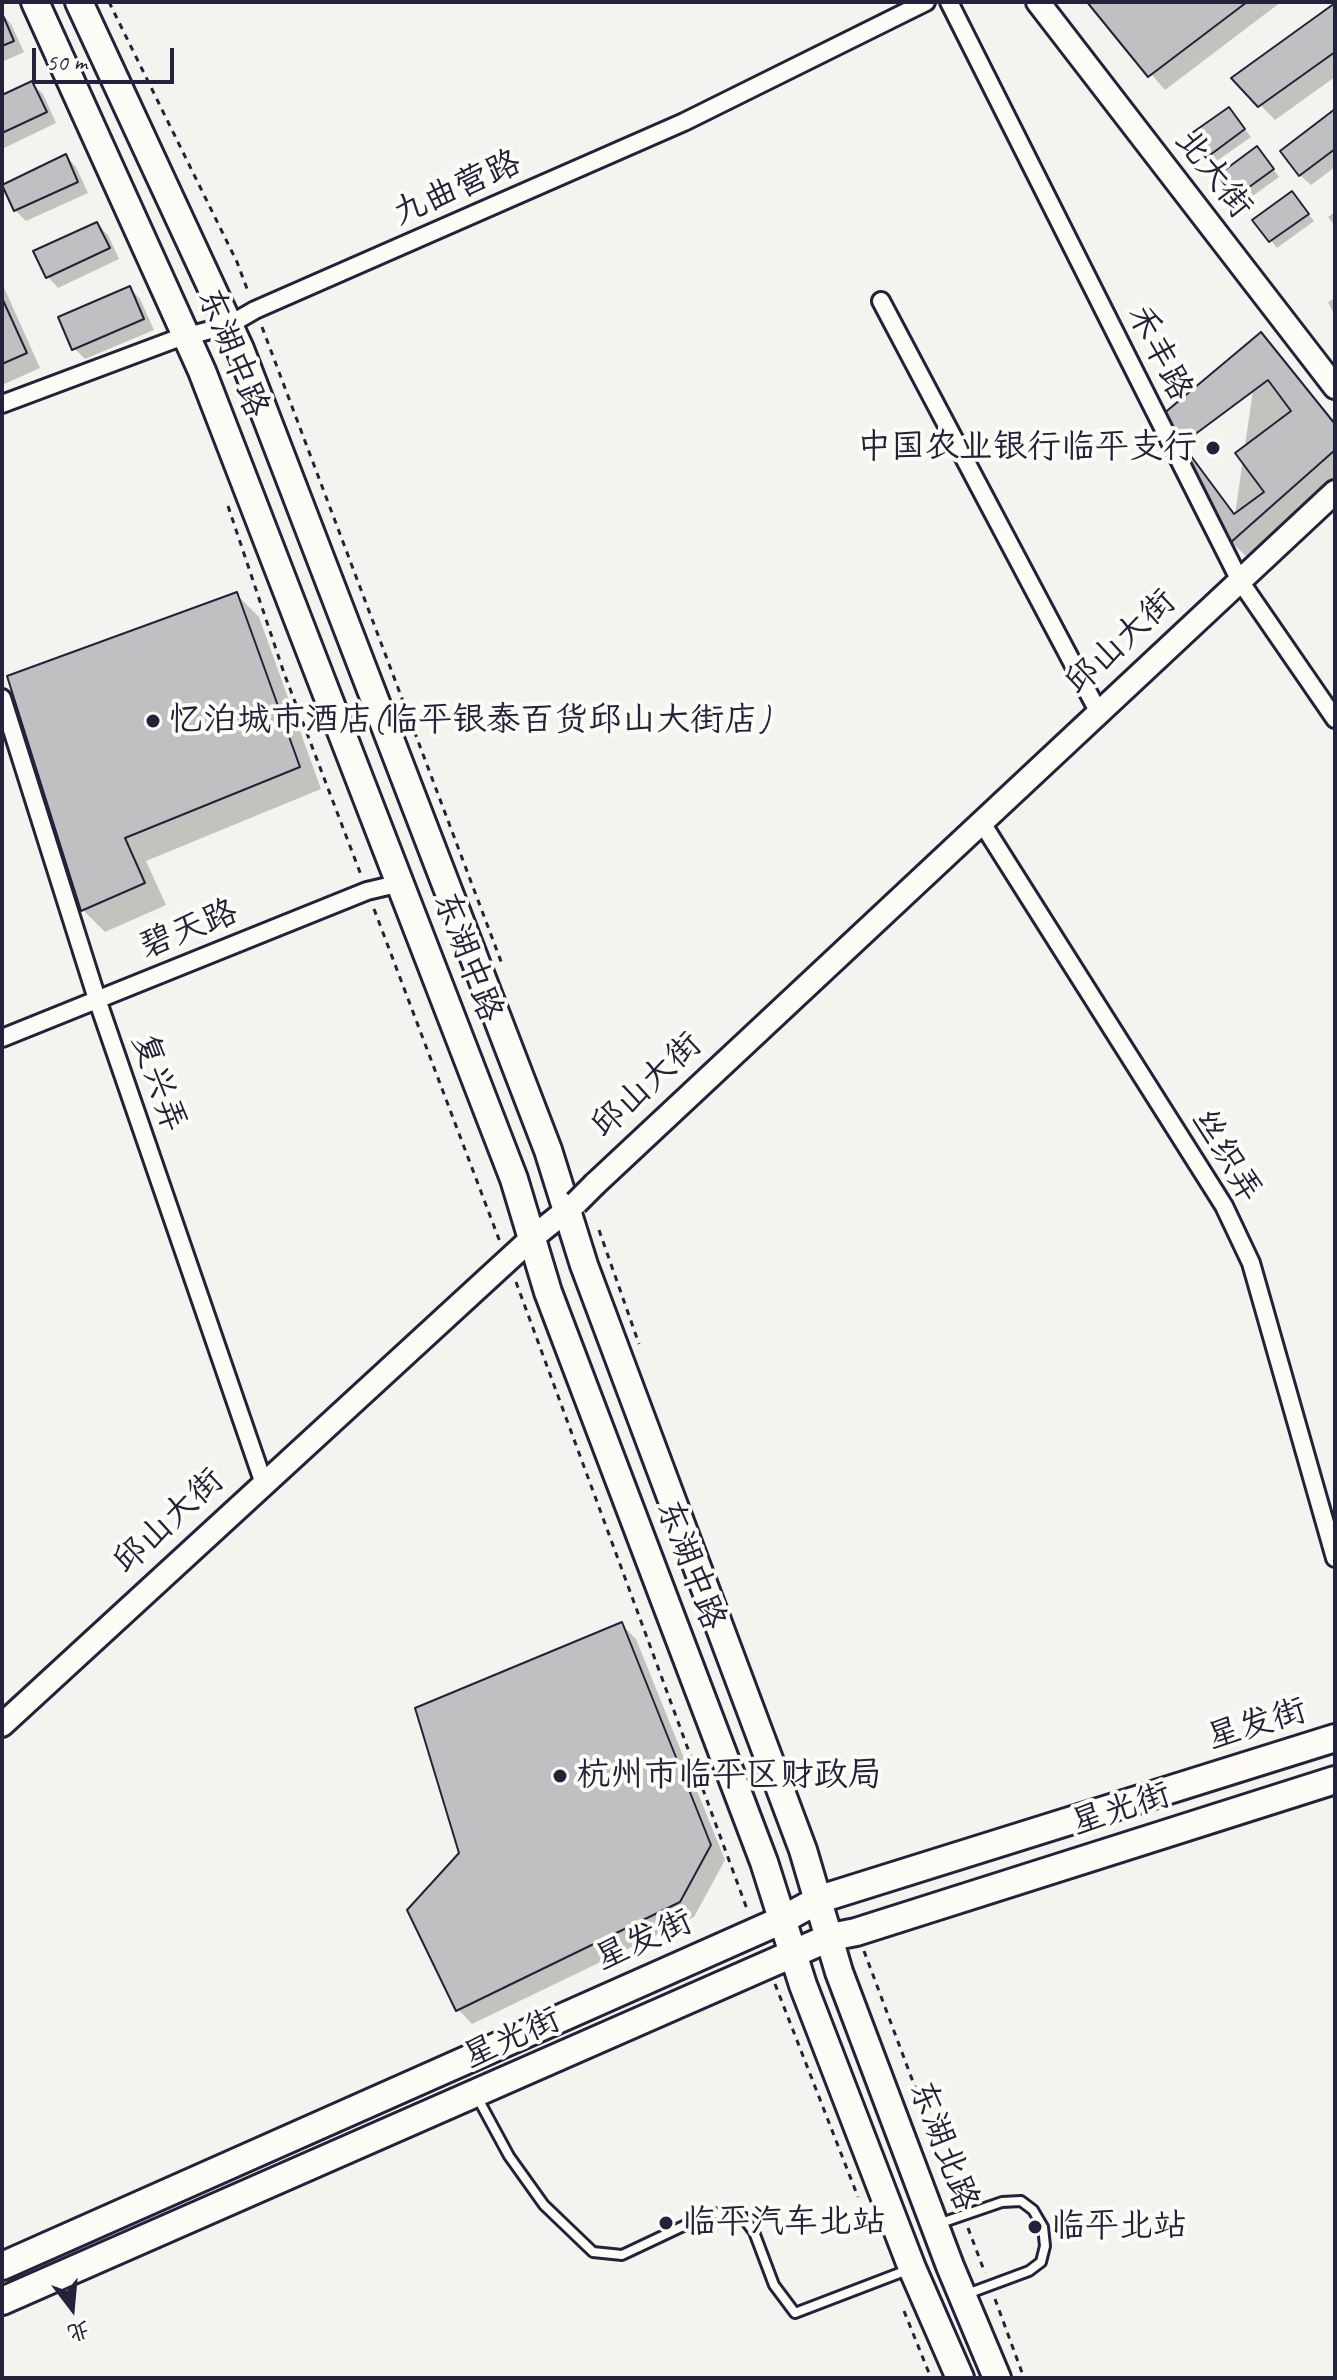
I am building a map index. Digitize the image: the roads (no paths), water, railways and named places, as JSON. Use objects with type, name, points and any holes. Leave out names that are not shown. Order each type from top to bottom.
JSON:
[{"type":"main road","name":"东湖中路","points":[[35,2],[187,336],[401,883],[514,1179],[554,1307],[759,1848],[792,1953]]},
{"type":"main road","name":"东湖中路","points":[[79,2],[229,325],[571,1207],[831,1937]]},
{"type":"main road","name":"北大街","points":[[1038,2],[1335,387]]},
{"type":"main road","name":"邱山大街","points":[[2,1725],[507,1260],[571,1207],[1335,492]]},
{"type":"main road","name":"星发街","points":[[2,2266],[782,1920],[820,1899],[1335,1738]]},
{"type":"main road","name":"星光街","points":[[2,2301],[831,1937],[856,1932],[1335,1780]]},
{"type":"main road","name":"东湖北路","points":[[831,1937],[839,1972],[935,2226],[997,2378]]},
{"type":"main road","points":[[792,1953],[912,2268],[960,2378]]},
{"type":"street","name":"九曲营路","points":[[2,404],[187,336],[229,325],[255,310],[684,122],[926,2]]},
{"type":"street","name":"禾丰路","points":[[949,2],[1240,581],[1335,719]]},
{"type":"street","points":[[881,301],[1099,713]]},
{"type":"street","name":"复兴弄","points":[[2,698],[97,999],[264,1484]]},
{"type":"street","name":"丝织弄","points":[[982,823],[1224,1206],[1251,1263],[1335,1558]]},
{"type":"street","name":"碧天路","points":[[2,1038],[367,891],[401,883]]},
{"type":"lane","points":[[476,2094],[509,2156],[544,2205],[593,2252],[622,2255],[711,2213],[742,2216],[754,2232],[774,2285],[795,2313],[912,2268]]},
{"type":"lane","points":[[935,2226],[1002,2202],[1021,2201],[1033,2210],[1043,2227],[1045,2246],[1041,2262],[1029,2271],[962,2295]]},
{"type":"place","name":"中国农业银行临平支行","points":[[1213,448]]},
{"type":"place","name":"忆泊城市酒店(临平银泰百货邱山大街店)","points":[[153,721]]},
{"type":"place","name":"杭州市临平区财政局","points":[[560,1776]]},
{"type":"place","name":"临平汽车北站","points":[[666,2223]]},
{"type":"place","name":"临平北站","points":[[1035,2227]]}]
